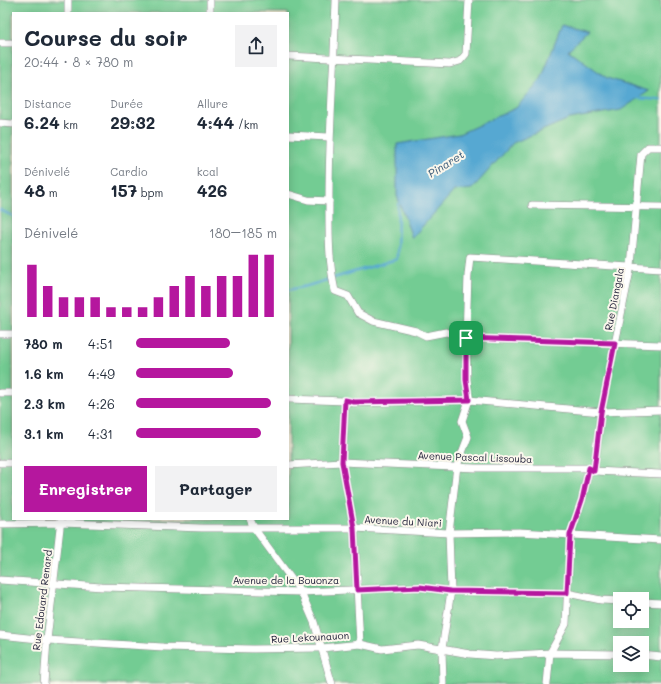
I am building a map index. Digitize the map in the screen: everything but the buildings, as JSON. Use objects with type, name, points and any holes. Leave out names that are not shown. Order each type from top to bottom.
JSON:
[{"type":"street","points":[[68,0],[68,12]]},
{"type":"street","points":[[210,0],[210,12]]},
{"type":"street","points":[[336,0],[329,136],[328,242],[330,269],[335,291],[348,296],[358,313],[373,321],[426,336],[446,332],[466,338],[661,345]]},
{"type":"street","points":[[289,56],[450,64],[460,61],[466,54],[469,0]]},
{"type":"street","points":[[0,43],[12,43]]},
{"type":"street","points":[[0,123],[12,124]]},
{"type":"street","points":[[289,135],[329,136]]},
{"type":"street","name":"Rue Diangala","points":[[547,684],[550,653],[566,624],[570,535],[592,470],[601,412],[631,266],[641,154],[648,147],[661,147]]},
{"type":"street","points":[[289,194],[308,200],[329,201]]},
{"type":"street","points":[[532,205],[636,205],[661,207]]},
{"type":"street","points":[[443,684],[442,649],[450,591],[449,533],[457,466],[468,437],[462,421],[469,400],[466,380],[466,338],[470,257],[661,269]]},
{"type":"street","points":[[0,334],[12,334]]},
{"type":"street","points":[[0,393],[12,393]]},
{"type":"street","points":[[289,399],[345,400],[360,402],[469,400],[601,412],[661,410]]},
{"type":"street","points":[[345,400],[342,462],[354,528],[360,644]]},
{"type":"street","name":"Avenue Pascal Lissouba","points":[[289,465],[342,462],[475,468],[592,470],[661,474]]},
{"type":"street","points":[[0,463],[12,463]]},
{"type":"street","points":[[250,520],[254,528],[301,592],[314,622],[332,684]]},
{"type":"street","name":"Avenue du Niari","points":[[0,524],[61,521],[202,528],[354,528],[449,533],[519,532],[661,540]]},
{"type":"street","name":"Rue Edouard Renard","points":[[44,684],[46,640],[61,521]]},
{"type":"street","name":"Avenue de la Bouonza","points":[[0,580],[110,588],[301,592],[420,587],[450,591],[567,593],[601,600],[613,601]]},
{"type":"street","points":[[649,602],[661,603]]},
{"type":"street","name":"Rue Lekounauon","points":[[0,634],[46,640],[164,647],[253,649],[322,648],[360,644],[382,649],[418,645],[470,654],[496,656],[550,653],[613,654]]},
{"type":"street","points":[[649,656],[661,657]]},
{"type":"green space","points":[[0,0],[661,0],[661,684],[0,684]]},
{"type":"water","points":[[562,25],[587,32],[568,50],[607,78],[649,91],[621,110],[569,119],[513,143],[472,189],[454,191],[412,238],[397,196],[397,144],[459,134],[516,108],[541,79]]},
{"type":"waterway","name":"Pinaret","points":[[636,98],[661,100]]},
{"type":"waterway","name":"Pinaret","points":[[289,290],[307,286],[397,259],[398,204],[403,201]]},
{"type":"waterway","name":"Pinaret","points":[[0,210],[12,216]]},
{"type":"route","points":[[466,338],[615,343],[601,412],[594,471],[589,468],[582,500],[570,535],[567,593],[450,591],[420,587],[357,590],[354,528],[342,462],[345,400],[354,402],[414,402],[469,400],[466,380],[466,338]]}]
